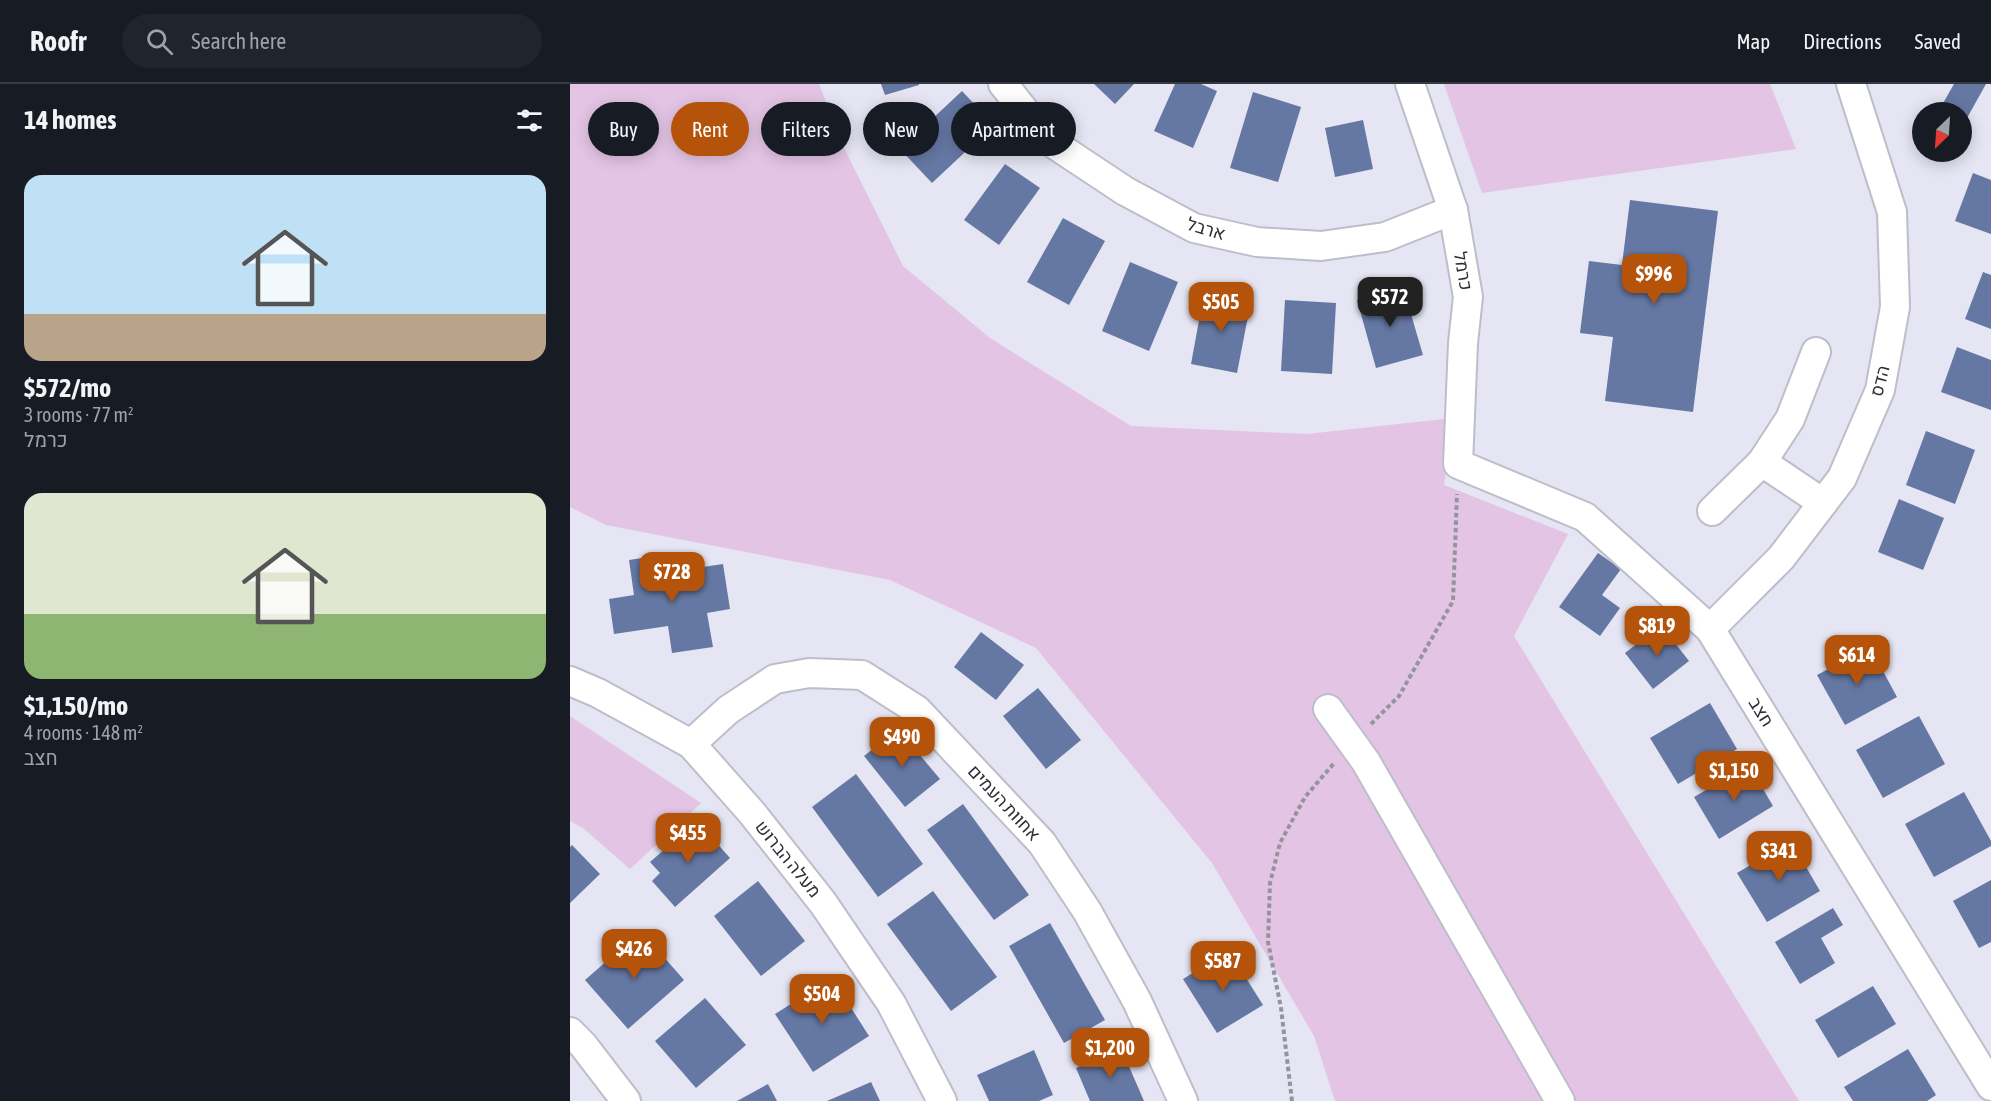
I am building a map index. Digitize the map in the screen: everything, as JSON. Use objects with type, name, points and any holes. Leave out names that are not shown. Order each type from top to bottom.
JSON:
[{"type":"street","name":"ארבל","points":[[1003,84],[1048,140],[1125,190],[1194,228],[1257,242],[1322,246],[1385,237],[1452,210]]},
{"type":"street","name":"כרמל","points":[[1410,84],[1452,210],[1468,297],[1463,343],[1458,464]]},
{"type":"street","name":"הדס","points":[[1710,629],[1781,558],[1842,478],[1880,390],[1895,308],[1892,212],[1851,84]]},
{"type":"street","points":[[1712,511],[1762,462],[1790,419],[1816,352]]},
{"type":"street","points":[[1762,462],[1823,503]]},
{"type":"street","name":"חצב","points":[[1458,464],[1585,517],[1710,629],[1991,1086]]},
{"type":"street","name":"אחוות העמים","points":[[691,744],[728,710],[775,679],[809,673],[862,675],[917,710],[1042,843],[1087,911],[1137,1001],[1183,1101]]},
{"type":"street","name":"מעלה הברוש","points":[[570,681],[598,693],[691,744],[752,813],[823,903],[891,1004],[942,1101]]},
{"type":"street","points":[[1328,709],[1366,762],[1560,1101]]},
{"type":"street","points":[[570,1032],[584,1045],[626,1101]]},
{"type":"shaded area","points":[[570,84],[819,84],[826,102],[761,102],[761,156],[848,156],[903,266],[990,338],[1131,426],[1307,434],[1453,418],[1444,485],[1568,534],[1514,636],[1799,1101],[1335,1101],[1314,1036],[1212,863],[1036,648],[890,580],[606,525],[570,507]]},
{"type":"shaded area","points":[[1444,84],[1770,84],[1796,149],[1482,193]]},
{"type":"shaded area","points":[[570,716],[701,803],[630,869],[583,828],[570,821]]},
{"type":"building","points":[[881,84],[919,84],[919,85],[885,95]]},
{"type":"building","points":[[1094,84],[1134,84],[1115,104]]},
{"type":"building","points":[[1175,84],[1201,84],[1217,91],[1193,148],[1154,131]]},
{"type":"building","points":[[1954,84],[1986,84],[1972,109],[1972,102],[1944,102]]},
{"type":"building","points":[[962,91],[972,102],[951,102],[951,156],[961,156],[932,183],[907,156],[939,156],[939,113]]},
{"type":"building","points":[[1253,92],[1301,107],[1278,182],[1230,168]]},
{"type":"building","points":[[1363,120],[1373,169],[1335,177],[1325,128]]},
{"type":"building","points":[[1005,164],[1040,188],[999,245],[964,220]]},
{"type":"building","points":[[1973,173],[1991,180],[1991,234],[1955,221]]},
{"type":"building","points":[[1630,200],[1718,211],[1693,412],[1605,401],[1613,337],[1580,333],[1589,261],[1622,265]]},
{"type":"building","points":[[1063,218],[1105,241],[1069,305],[1027,282]]},
{"type":"building","points":[[1130,262],[1178,282],[1149,351],[1102,331]]},
{"type":"building","points":[[1983,272],[1991,275],[1991,329],[1965,319]]},
{"type":"building","points":[[1403,287],[1423,355],[1376,368],[1357,300]]},
{"type":"building","points":[[1204,293],[1251,301],[1237,373],[1191,364]]},
{"type":"building","points":[[1285,300],[1336,303],[1332,374],[1281,371]]},
{"type":"building","points":[[1957,347],[1991,360],[1991,410],[1941,392]]},
{"type":"building","points":[[1926,431],[1975,450],[1955,504],[1906,485]]},
{"type":"building","points":[[1899,499],[1944,518],[1923,570],[1878,552]]},
{"type":"building","points":[[1598,553],[1621,569],[1602,595],[1620,608],[1600,636],[1559,607]]},
{"type":"building","points":[[662,555],[666,582],[678,581],[676,571],[723,564],[730,609],[707,613],[713,647],[672,653],[668,626],[614,634],[609,599],[634,595],[629,560]]},
{"type":"building","points":[[1661,625],[1689,661],[1653,689],[1625,653]]},
{"type":"building","points":[[981,632],[1024,665],[996,700],[954,667]]},
{"type":"building","points":[[1870,647],[1897,697],[1845,725],[1817,675]]},
{"type":"building","points":[[1038,688],[1081,740],[1046,769],[1003,716]]},
{"type":"building","points":[[1710,703],[1737,749],[1678,784],[1650,738]]},
{"type":"building","points":[[1919,716],[1945,764],[1883,798],[1856,750]]},
{"type":"building","points":[[898,729],[940,779],[905,807],[864,756]]},
{"type":"building","points":[[1749,765],[1773,806],[1719,839],[1694,797]]},
{"type":"building","points":[[856,774],[923,864],[878,897],[812,807]]},
{"type":"building","points":[[1964,792],[1991,841],[1991,846],[1934,877],[1905,824]]},
{"type":"building","points":[[963,804],[1029,895],[994,920],[927,830]]},
{"type":"building","points":[[697,821],[730,858],[675,907],[652,881],[660,873],[650,862]]},
{"type":"building","points":[[1791,841],[1820,891],[1767,922],[1737,873]]},
{"type":"building","points":[[572,845],[600,874],[570,903],[570,847]]},
{"type":"building","points":[[1991,880],[1991,942],[1979,948],[1953,901]]},
{"type":"building","points":[[758,881],[805,941],[761,976],[714,916]]},
{"type":"building","points":[[933,891],[997,977],[951,1011],[887,924]]},
{"type":"building","points":[[1833,908],[1843,925],[1821,938],[1835,963],[1800,984],[1775,942]]},
{"type":"building","points":[[1050,923],[1105,1020],[1064,1043],[1009,946]]},
{"type":"building","points":[[641,931],[684,980],[628,1029],[585,980]]},
{"type":"building","points":[[1229,951],[1263,1005],[1217,1033],[1183,979]]},
{"type":"building","points":[[832,978],[869,1036],[813,1072],[775,1014]]},
{"type":"building","points":[[1873,986],[1896,1024],[1838,1058],[1815,1020]]},
{"type":"building","points":[[705,998],[746,1045],[696,1088],[655,1041]]},
{"type":"building","points":[[1121,1048],[1144,1101],[1090,1101],[1076,1068]]},
{"type":"building","points":[[1908,1049],[1936,1095],[1927,1101],[1853,1101],[1844,1087]]},
{"type":"building","points":[[1034,1050],[1053,1095],[1039,1101],[989,1101],[977,1075]]},
{"type":"building","points":[[871,1082],[880,1101],[827,1101]]},
{"type":"building","points":[[768,1084],[777,1101],[737,1101]]}]
